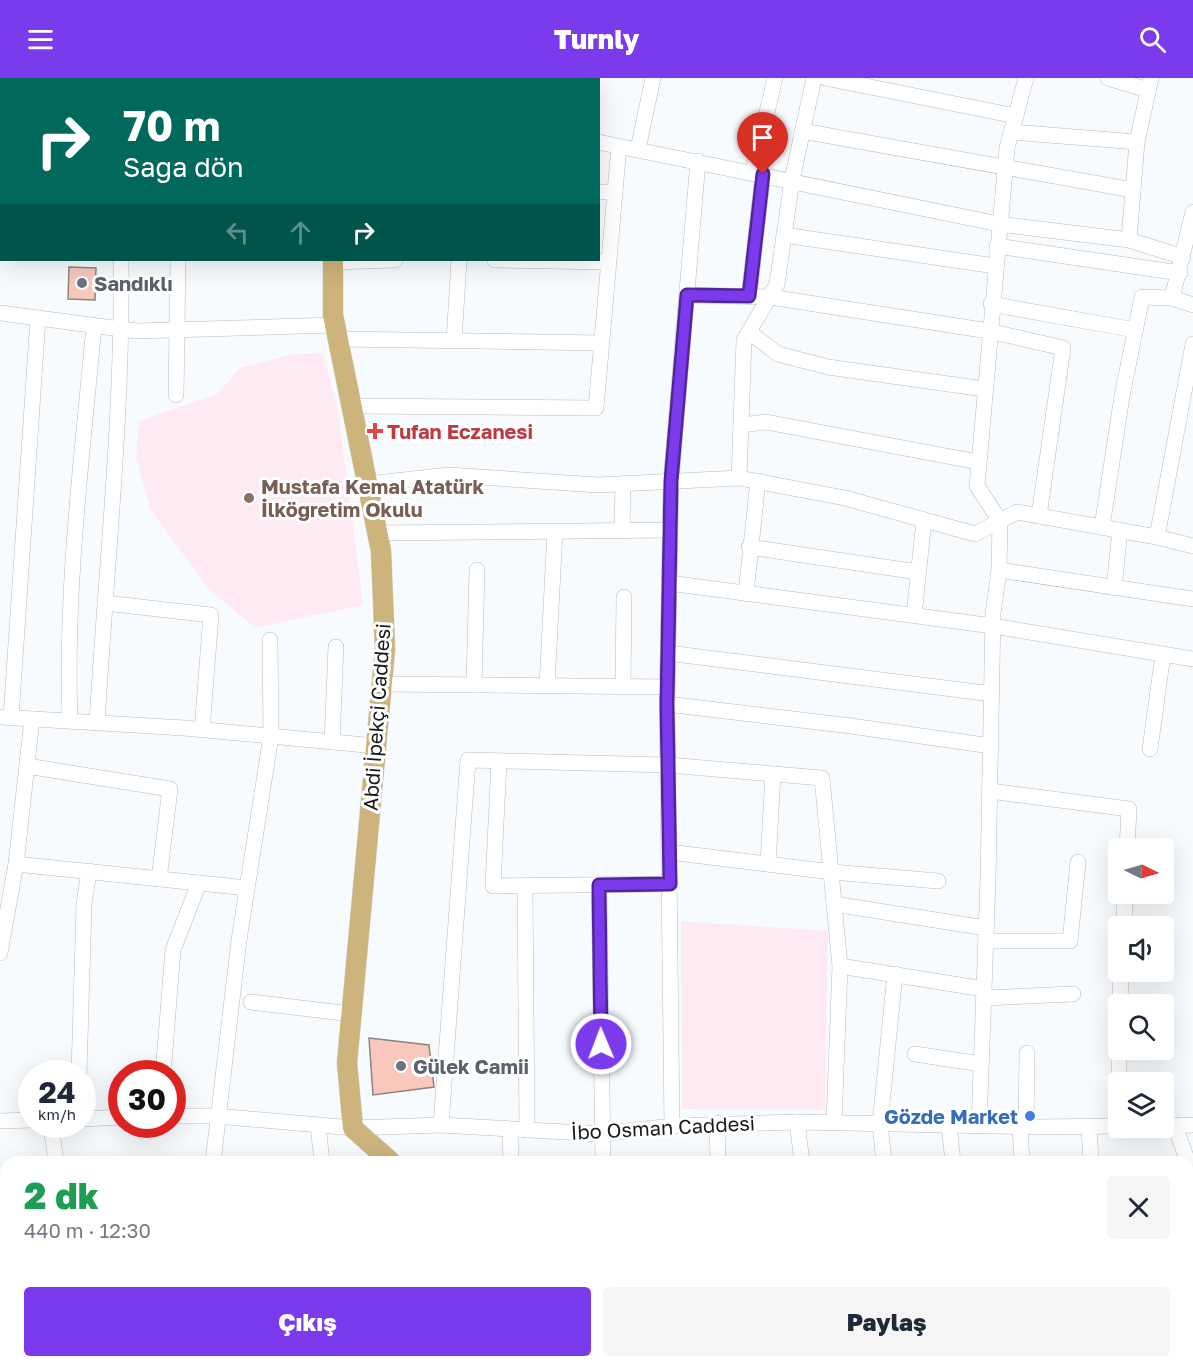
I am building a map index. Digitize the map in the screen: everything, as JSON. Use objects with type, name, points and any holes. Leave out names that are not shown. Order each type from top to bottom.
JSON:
[{"type":"main road","name":"Abdi İpekçi Caddesi","points":[[333,261],[337,332],[381,551],[385,649],[347,1064],[353,1128]]},
{"type":"main road","points":[[353,1128],[384,1156]]},
{"type":"street","points":[[638,149],[652,78]]},
{"type":"street","points":[[749,296],[758,173],[775,78]]},
{"type":"street","points":[[739,478],[744,339],[777,285],[792,180],[813,78]]},
{"type":"street","points":[[825,78],[1016,116]]},
{"type":"street","points":[[979,1126],[993,626],[999,570],[1000,521],[977,486],[978,462],[1005,169],[1011,132],[1026,78]]},
{"type":"street","points":[[1108,78],[1149,84],[1137,142],[1129,240]]},
{"type":"street","points":[[802,131],[1133,190]]},
{"type":"street","points":[[1011,132],[1137,142]]},
{"type":"street","points":[[600,142],[792,180],[999,225],[1129,240],[1183,257]]},
{"type":"street","points":[[351,406],[596,408],[619,146]]},
{"type":"street","points":[[672,1126],[667,704],[671,481],[698,161]]},
{"type":"street","points":[[600,192],[615,192]]},
{"type":"street","points":[[1172,298],[1180,273],[1193,212]]},
{"type":"street","points":[[784,235],[995,266]]},
{"type":"street","points":[[997,246],[1180,273]]},
{"type":"street","points":[[97,723],[115,486],[122,330],[121,261]]},
{"type":"street","points":[[176,395],[175,331],[178,261]]},
{"type":"street","points":[[454,341],[459,261]]},
{"type":"street","points":[[552,261],[608,262]]},
{"type":"street","points":[[687,295],[770,297],[989,331],[1063,348],[1040,516]]},
{"type":"street","points":[[1102,527],[1122,396],[1142,297],[1172,298],[1193,305]]},
{"type":"street","points":[[991,304],[1136,330]]},
{"type":"street","points":[[0,314],[122,330],[337,332],[454,341],[601,343]]},
{"type":"street","points":[[38,318],[6,717],[202,730],[376,746]]},
{"type":"street","points":[[70,721],[69,679],[77,506],[94,326]]},
{"type":"street","points":[[749,332],[778,354],[828,367],[984,389]]},
{"type":"street","points":[[1157,537],[1193,344]]},
{"type":"street","points":[[741,425],[766,422],[978,462]]},
{"type":"street","points":[[368,484],[449,475],[598,485],[739,478],[844,498],[975,534],[1017,512],[1157,537],[1193,546]]},
{"type":"street","points":[[746,593],[749,547],[758,482]]},
{"type":"street","points":[[622,484],[622,531]]},
{"type":"street","points":[[914,615],[924,520]]},
{"type":"street","points":[[377,533],[670,530]]},
{"type":"street","points":[[1114,588],[1120,530]]},
{"type":"street","points":[[547,686],[555,531]]},
{"type":"street","points":[[749,547],[918,572]]},
{"type":"street","points":[[474,685],[477,570]]},
{"type":"street","points":[[999,570],[1193,599]]},
{"type":"street","points":[[669,583],[993,626],[1193,659]]},
{"type":"street","points":[[623,686],[624,597]]},
{"type":"street","points":[[105,603],[211,615],[202,730]]},
{"type":"street","points":[[213,1156],[216,1116],[247,888],[271,736],[270,639]]},
{"type":"street","points":[[332,742],[336,647]]},
{"type":"street","points":[[668,653],[992,694]]},
{"type":"street","points":[[1150,749],[1163,654]]},
{"type":"street","points":[[382,684],[667,687]]},
{"type":"street","points":[[667,704],[851,726],[991,746]]},
{"type":"street","points":[[0,953],[16,864],[32,719]]},
{"type":"street","points":[[441,1125],[468,760],[668,765],[822,778],[840,966],[834,1122]]},
{"type":"street","points":[[499,761],[493,886],[670,884]]},
{"type":"street","points":[[27,766],[170,789],[159,879]]},
{"type":"street","points":[[768,864],[773,774]]},
{"type":"street","points":[[990,791],[1129,809],[1128,838]]},
{"type":"street","points":[[669,852],[832,872],[938,881]]},
{"type":"street","points":[[834,904],[986,934],[1070,941],[1078,862]]},
{"type":"street","points":[[16,864],[247,888]]},
{"type":"street","points":[[79,1060],[84,904],[89,871]]},
{"type":"street","points":[[164,1060],[173,950],[199,883]]},
{"type":"street","points":[[599,885],[603,1156]]},
{"type":"street","points":[[525,886],[527,1130]]},
{"type":"street","points":[[840,966],[895,974],[984,993],[1073,994]]},
{"type":"street","points":[[883,1156],[880,1124],[895,974]]},
{"type":"street","points":[[251,1002],[351,1014]]},
{"type":"street","points":[[1022,1156],[1027,1053]]},
{"type":"street","points":[[915,1054],[981,1064]]},
{"type":"street","name":"İbo Osman Caddesi","points":[[186,1116],[216,1116],[353,1128],[441,1125],[510,1131],[601,1134],[672,1126],[798,1122],[1023,1127],[1108,1126]]},
{"type":"street","points":[[0,1121],[18,1120]]},
{"type":"street","points":[[798,1122],[801,1156]]},
{"type":"street","points":[[717,1124],[718,1156]]},
{"type":"street","points":[[318,1125],[321,1156]]},
{"type":"street","points":[[949,1125],[952,1156]]},
{"type":"street","points":[[1174,1126],[1193,1125]]},
{"type":"street","points":[[1089,1127],[1091,1156]]},
{"type":"street","points":[[510,1131],[511,1156]]},
{"type":"street","points":[[1174,1134],[1185,1156]]},
{"type":"street","points":[[53,1138],[55,1156]]},
{"type":"shaded area","name":"Mustafa Kemal Atatürk İlköğretim Okulu","points":[[323,353],[338,410],[363,605],[255,628],[207,587],[151,510],[136,458],[139,421],[217,394],[240,368],[293,354]]},
{"type":"shaded area","points":[[681,921],[828,931],[825,1110],[682,1109]]},
{"type":"building","name":"Sandıklı","points":[[69,267],[96,268],[95,300],[68,299]]},
{"type":"building","name":"Gülek Camii","points":[[369,1038],[429,1045],[434,1087],[373,1095]]},
{"type":"place","name":"Sandıklı","points":[[82,283]]},
{"type":"place","name":"Tufan Eczanesi","points":[[375,431]]},
{"type":"place","name":"Mustafa Kemal Atatürk İlköğretim Okulu","points":[[249,498]]},
{"type":"place","name":"Gülek Camii","points":[[401,1066]]},
{"type":"place","name":"Gözde Market","points":[[1030,1116]]},
{"type":"route","points":[[601,1044],[599,885],[670,884],[667,704],[671,481],[687,295],[749,296],[763,174]]}]
